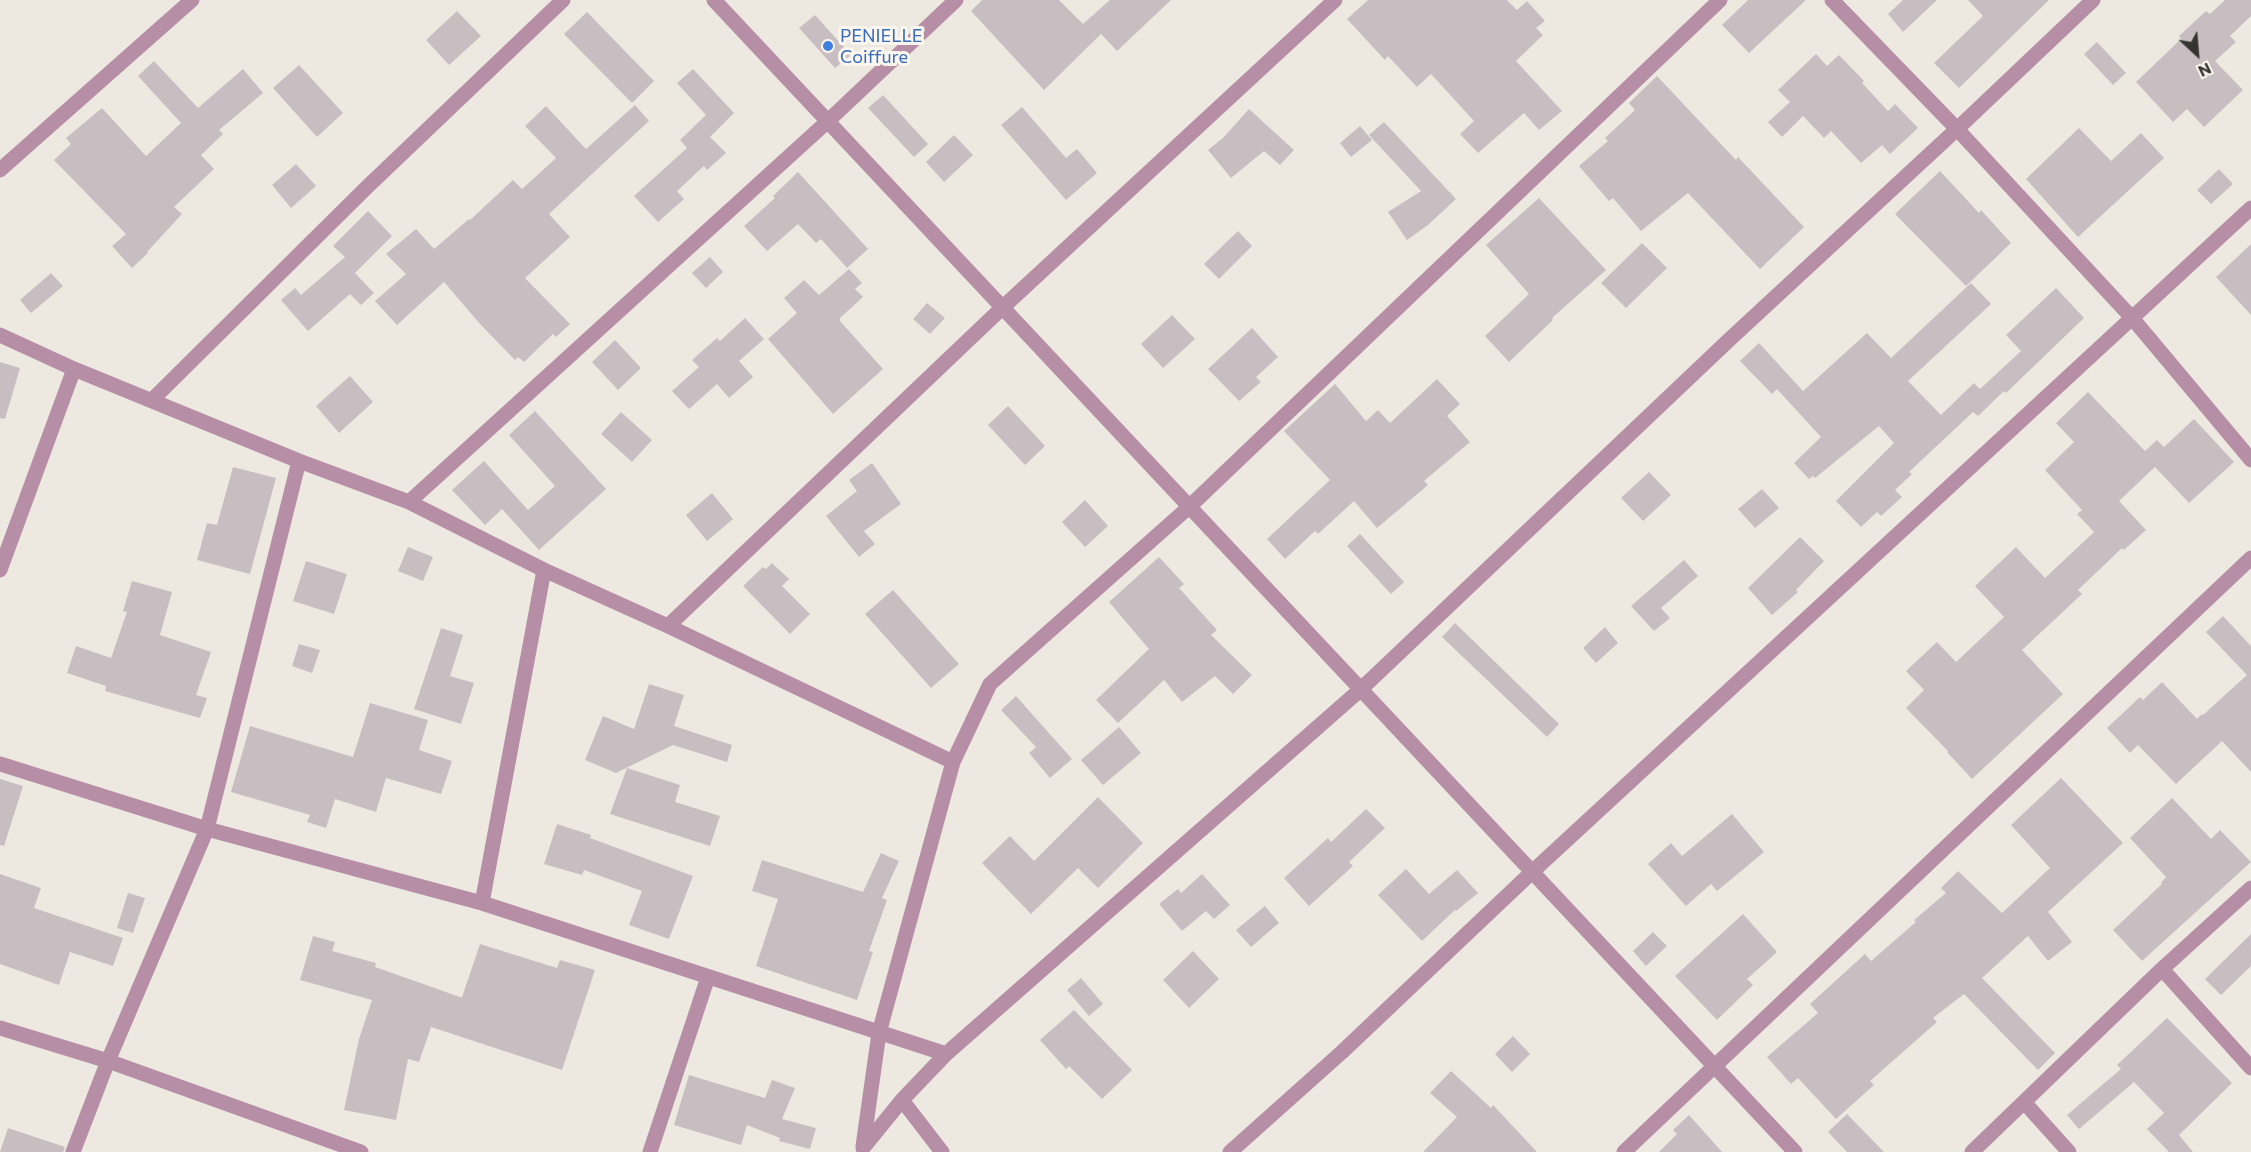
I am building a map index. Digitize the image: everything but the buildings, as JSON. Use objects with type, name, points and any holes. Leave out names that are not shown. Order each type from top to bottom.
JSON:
[{"type":"street","points":[[0,170],[192,0]]},
{"type":"street","points":[[152,400],[365,189],[563,0]]},
{"type":"street","points":[[714,0],[1714,1069],[1795,1152]]},
{"type":"street","points":[[409,502],[828,121],[956,0]]},
{"type":"street","points":[[669,626],[1002,308],[1335,0]]},
{"type":"street","points":[[862,1150],[879,1033],[953,762],[990,684],[1189,507],[1720,0]]},
{"type":"street","points":[[1832,0],[1957,129],[2133,319],[2251,460]]},
{"type":"street","points":[[862,1150],[902,1100],[946,1054],[1360,690],[1730,339],[2093,0]]},
{"type":"street","points":[[1230,1152],[1342,1052],[1531,873],[2251,208]]},
{"type":"street","points":[[0,335],[74,369],[298,461],[409,502],[544,570],[669,626],[953,762]]},
{"type":"street","points":[[0,570],[74,369]]},
{"type":"street","points":[[73,1152],[108,1061],[207,829],[298,461]]},
{"type":"street","points":[[1624,1152],[2251,558]]},
{"type":"street","points":[[482,903],[544,570]]},
{"type":"street","points":[[0,764],[207,829],[482,903],[946,1054]]},
{"type":"street","points":[[1972,1152],[2162,969],[2251,888]]},
{"type":"street","points":[[2162,969],[2251,1068]]},
{"type":"street","points":[[650,1152],[708,977]]},
{"type":"street","points":[[0,1028],[108,1061],[361,1152]]},
{"type":"street","points":[[902,1100],[942,1152]]},
{"type":"street","points":[[2024,1102],[2069,1152]]},
{"type":"place","name":"PENIELLE Coiffure","points":[[828,46]]}]
